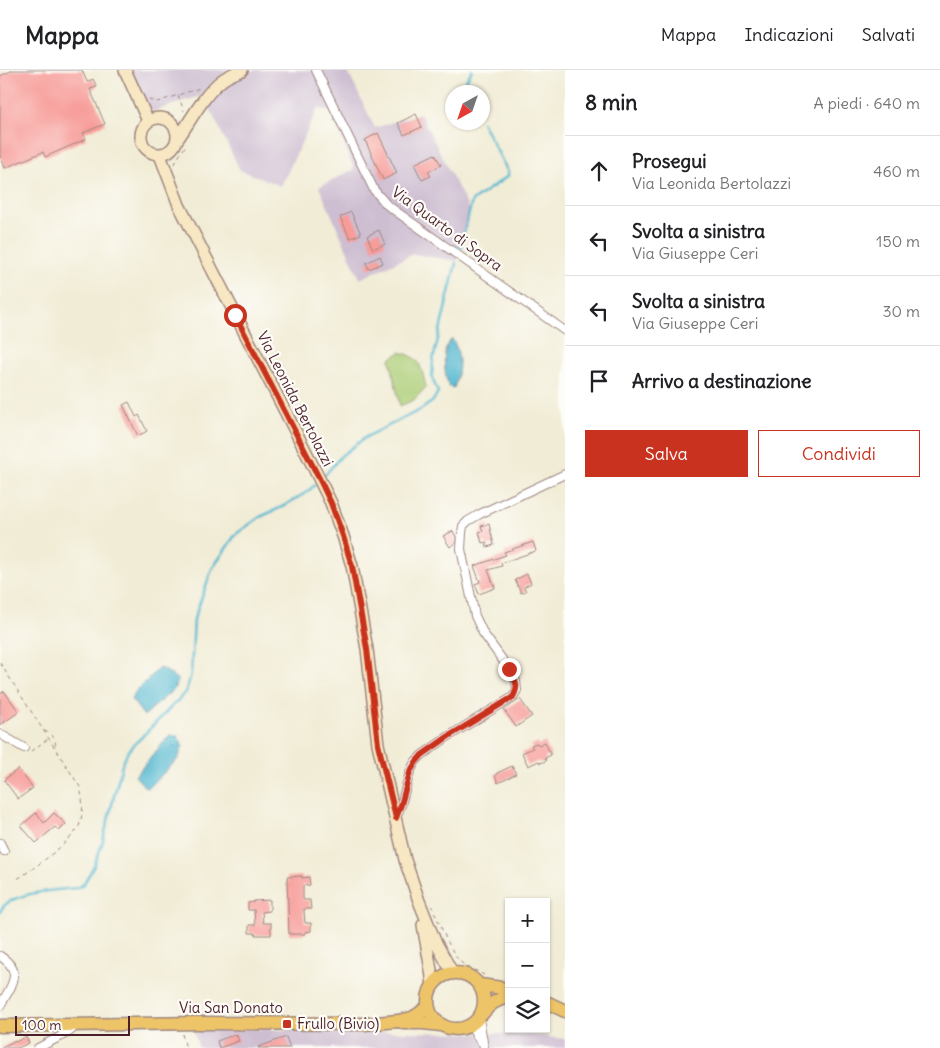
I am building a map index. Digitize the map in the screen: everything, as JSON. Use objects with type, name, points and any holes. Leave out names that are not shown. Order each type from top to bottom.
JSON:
[{"type":"main road","points":[[505,988],[491,986],[482,980],[460,972],[452,972],[438,979],[433,984],[428,998],[428,1006],[430,1013],[441,1025],[448,1028],[463,1029],[477,1019],[490,1004],[505,998]]},
{"type":"main road","points":[[477,1019],[484,1007],[485,999],[482,980]]},
{"type":"main road","points":[[550,1004],[565,1011]]},
{"type":"main road","name":"Via San Donato","points":[[385,1023],[412,1018],[428,1006]]},
{"type":"main road","name":"Via San Donato","points":[[0,1026],[385,1023],[441,1025]]},
{"type":"street","points":[[125,70],[146,104],[152,119]]},
{"type":"street","points":[[190,118],[181,121],[162,118],[152,119],[142,129],[140,138],[142,144],[150,152],[160,154],[164,154],[178,145],[190,118],[215,85],[242,70]]},
{"type":"street","name":"Via Quarto di Sopra","points":[[316,70],[374,190],[387,204],[565,331]]},
{"type":"street","points":[[168,120],[174,125],[178,145]]},
{"type":"street","name":"Via Leonida Bertolazzi","points":[[172,186],[170,171],[178,145]]},
{"type":"street","name":"Via Leonida Bertolazzi","points":[[160,154],[180,205],[320,480],[343,536],[352,566],[367,649],[378,744],[405,860],[424,900],[434,942],[452,972]]},
{"type":"street","points":[[396,818],[410,772],[422,755],[449,736],[513,697],[517,690],[516,681],[483,633],[475,616],[461,549],[463,526],[480,514],[565,474]]},
{"type":"street","points":[[0,734],[24,748]]},
{"type":"street","points":[[0,843],[4,851]]},
{"type":"street","name":"Via Leonida Bertolazzi","points":[[424,900],[433,984]]},
{"type":"street","points":[[0,956],[10,964],[15,974],[14,981],[0,1006]]},
{"type":"street","points":[[477,1019],[474,1029],[484,1048]]},
{"type":"street","points":[[477,1019],[484,1048]]},
{"type":"street","points":[[38,1048],[77,1025]]},
{"type":"path","points":[[146,104],[178,95],[190,118]]},
{"type":"path","points":[[174,169],[176,160],[183,153],[178,145]]},
{"type":"path","points":[[0,663],[80,787],[83,802],[78,828],[60,848],[17,879]]},
{"type":"path","points":[[43,731],[52,735],[55,741],[55,749]]},
{"type":"path","points":[[424,900],[457,958],[482,980]]},
{"type":"path","points":[[178,1024],[186,1048]]},
{"type":"shaded area","points":[[124,70],[347,70],[375,128],[420,113],[470,211],[457,261],[413,254],[360,279],[319,187],[354,169],[331,112],[318,108],[281,186],[240,170],[203,95],[145,114]]},
{"type":"shaded area","points":[[203,1030],[519,1034],[565,1039],[565,1048],[199,1048],[194,1033]]},
{"type":"green space","points":[[400,352],[412,357],[419,364],[426,387],[414,400],[400,406],[390,359]]},
{"type":"water","points":[[452,339],[459,357],[458,375],[454,388],[449,387],[444,361],[445,350]]},
{"type":"water","points":[[159,668],[165,670],[178,680],[174,689],[144,716],[131,699],[137,690]]},
{"type":"water","points":[[177,735],[183,746],[178,759],[147,789],[135,776],[169,736]]},
{"type":"building","points":[[13,70],[82,70],[87,82],[93,79],[97,87],[90,89],[105,124],[83,133],[86,139],[45,157],[43,152],[5,168],[0,156],[0,76]]},
{"type":"building","points":[[416,114],[422,127],[404,135],[398,123]]},
{"type":"building","points":[[378,133],[397,173],[383,180],[365,140]]},
{"type":"building","points":[[435,154],[441,165],[428,172],[431,176],[422,180],[414,164]]},
{"type":"building","points":[[351,212],[361,234],[350,238],[340,217]]},
{"type":"building","points":[[379,230],[385,244],[373,249],[367,236]]},
{"type":"building","points":[[380,256],[383,263],[369,269],[366,263]]},
{"type":"building","points":[[129,402],[136,417],[139,415],[147,431],[138,436],[123,405]]},
{"type":"building","points":[[489,524],[494,545],[487,547],[486,542],[482,543],[479,532],[483,531],[481,526]]},
{"type":"building","points":[[453,531],[456,543],[450,547],[443,536]]},
{"type":"building","points":[[533,542],[536,551],[501,563],[502,566],[488,570],[495,588],[479,594],[475,584],[480,582],[474,566],[506,555],[504,552]]},
{"type":"building","points":[[527,574],[531,583],[524,587],[526,591],[521,593],[515,580]]},
{"type":"building","points":[[4,691],[19,712],[0,725],[0,694]]},
{"type":"building","points":[[520,699],[532,716],[516,727],[504,710]]},
{"type":"building","points":[[545,742],[551,755],[545,758],[546,761],[540,763],[539,761],[528,766],[522,753],[533,748],[531,745],[537,743],[539,745]]},
{"type":"building","points":[[512,766],[516,774],[498,783],[495,775]]},
{"type":"building","points":[[18,769],[33,788],[18,799],[4,780]]},
{"type":"building","points":[[36,813],[44,823],[54,813],[66,824],[59,831],[55,827],[36,843],[21,826]]},
{"type":"building","points":[[302,876],[302,878],[309,877],[310,885],[303,886],[303,899],[310,900],[311,909],[304,909],[304,911],[305,923],[311,923],[311,931],[305,932],[305,934],[289,934],[287,877]]},
{"type":"building","points":[[270,900],[270,911],[262,912],[263,923],[271,923],[271,935],[249,933],[249,925],[255,925],[254,910],[248,910],[248,903]]},
{"type":"building","points":[[236,1034],[239,1041],[219,1048],[217,1041]]},
{"type":"building","points":[[26,1037],[29,1043],[18,1048],[0,1048],[14,1041]]},
{"type":"building","points":[[286,1037],[290,1048],[258,1048],[258,1047]]},
{"type":"waterway","points":[[464,85],[472,70]]},
{"type":"waterway","points":[[460,249],[472,201],[508,176],[508,172],[486,130]]},
{"type":"waterway","points":[[325,475],[342,455],[366,437],[422,409],[433,401],[438,392],[432,378],[433,360],[456,263]]},
{"type":"waterway","points":[[0,912],[4,905],[22,896],[45,891],[76,888],[83,885],[94,866],[102,844],[123,761],[129,750],[186,692],[191,674],[194,619],[212,569],[236,534],[260,517],[282,507],[315,485]]},
{"type":"place","name":"Frullo (Bivio)","points":[[287,1024]]},
{"type":"route","points":[[235,315],[320,480],[343,536],[352,566],[367,649],[378,744],[396,818],[410,772],[422,755],[449,736],[513,697],[517,690],[516,681],[509,669]]}]
